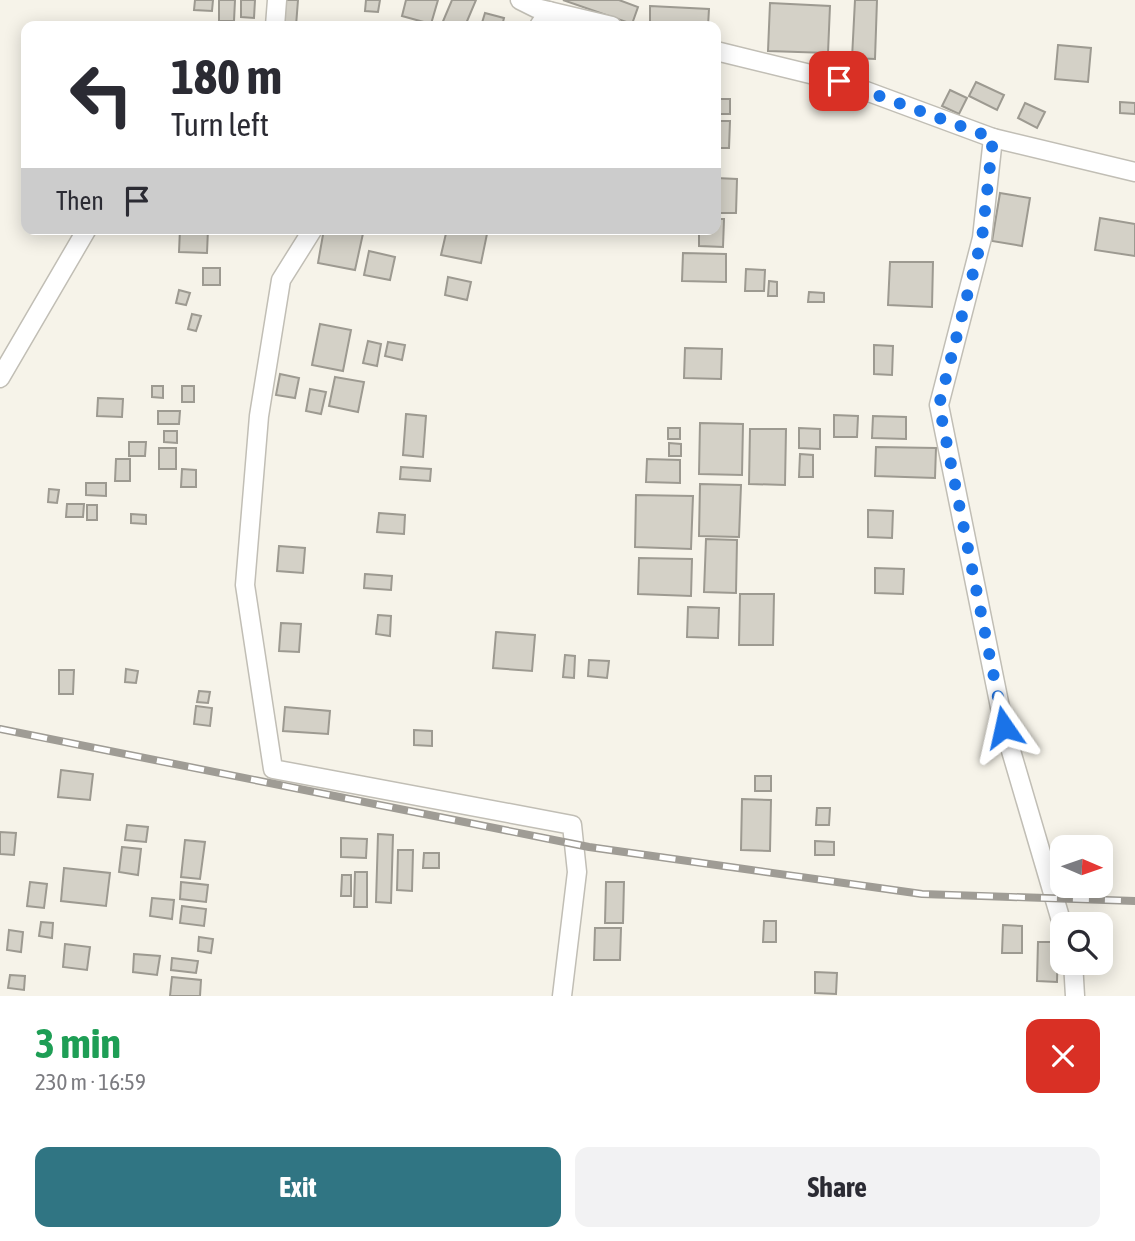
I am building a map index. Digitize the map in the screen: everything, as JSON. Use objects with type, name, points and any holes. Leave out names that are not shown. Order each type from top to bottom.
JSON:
[{"type":"street","points":[[275,21],[277,0]]},
{"type":"street","points":[[536,11],[587,21]]},
{"type":"street","points":[[721,52],[839,81],[993,138],[1135,172]]},
{"type":"street","points":[[993,138],[982,238],[939,405],[1004,727],[1058,912]]},
{"type":"street","points":[[0,378],[83,235]]},
{"type":"street","points":[[309,235],[281,280],[258,416],[245,584],[273,769],[572,825],[577,873],[562,996]]},
{"type":"street","points":[[1074,975],[1075,996]]},
{"type":"building","points":[[195,0],[213,0],[212,11],[194,10]]},
{"type":"building","points":[[219,0],[235,0],[234,21],[219,21]]},
{"type":"building","points":[[241,0],[255,0],[254,18],[241,17]]},
{"type":"building","points":[[280,0],[298,0],[296,21],[279,21]]},
{"type":"building","points":[[366,0],[380,0],[378,12],[365,11]]},
{"type":"building","points":[[406,0],[438,0],[432,21],[402,16]]},
{"type":"building","points":[[452,0],[476,0],[467,21],[443,21]]},
{"type":"building","points":[[563,0],[619,0],[638,7],[633,21],[623,21]]},
{"type":"building","points":[[855,0],[877,0],[875,59],[852,58]]},
{"type":"building","points":[[770,3],[830,6],[828,53],[768,51]]},
{"type":"building","points":[[650,6],[709,9],[708,21],[650,21]]},
{"type":"building","points":[[485,13],[504,18],[503,21],[483,21]]},
{"type":"building","points":[[1058,45],[1091,48],[1088,82],[1055,79]]},
{"type":"building","points":[[976,82],[1004,95],[997,110],[969,96]]},
{"type":"building","points":[[950,90],[967,98],[959,114],[942,106]]},
{"type":"building","points":[[721,99],[730,99],[730,114],[721,114]]},
{"type":"building","points":[[1120,102],[1135,103],[1135,114],[1120,113]]},
{"type":"building","points":[[1025,103],[1045,112],[1037,128],[1018,118]]},
{"type":"building","points":[[721,121],[730,121],[729,148],[721,148]]},
{"type":"building","points":[[721,178],[737,179],[736,213],[721,213]]},
{"type":"building","points":[[1000,193],[1030,198],[1022,246],[992,241]]},
{"type":"building","points":[[1100,218],[1135,224],[1135,256],[1095,250]]},
{"type":"building","points":[[721,219],[724,219],[723,247],[699,246],[699,235],[721,235]]},
{"type":"building","points":[[180,235],[208,235],[207,253],[179,252]]},
{"type":"building","points":[[323,235],[363,235],[355,270],[318,263]]},
{"type":"building","points":[[446,235],[487,235],[481,263],[441,255]]},
{"type":"building","points":[[369,251],[395,257],[390,280],[364,275]]},
{"type":"building","points":[[683,253],[726,254],[726,282],[682,281]]},
{"type":"building","points":[[890,262],[933,262],[932,307],[888,305]]},
{"type":"building","points":[[203,268],[220,268],[220,285],[203,285]]},
{"type":"building","points":[[746,269],[765,270],[764,291],[745,291]]},
{"type":"building","points":[[448,277],[471,282],[467,300],[445,295]]},
{"type":"building","points":[[769,281],[777,282],[777,296],[768,296]]},
{"type":"building","points":[[179,290],[190,293],[186,305],[176,303]]},
{"type":"building","points":[[809,292],[824,293],[824,302],[808,302]]},
{"type":"building","points":[[192,314],[201,316],[196,331],[188,329]]},
{"type":"building","points":[[320,324],[351,330],[343,371],[312,365]]},
{"type":"building","points":[[368,341],[381,344],[377,366],[363,363]]},
{"type":"building","points":[[388,342],[405,345],[402,360],[385,356]]},
{"type":"building","points":[[874,345],[893,346],[892,375],[874,374]]},
{"type":"building","points":[[685,348],[722,349],[721,379],[684,378]]},
{"type":"building","points":[[280,374],[299,378],[295,398],[276,395]]},
{"type":"building","points":[[335,377],[364,382],[358,412],[329,406]]},
{"type":"building","points":[[152,386],[163,386],[163,398],[152,397]]},
{"type":"building","points":[[182,386],[194,386],[194,402],[182,402]]},
{"type":"building","points":[[310,389],[326,392],[321,414],[306,411]]},
{"type":"building","points":[[98,398],[123,399],[122,417],[97,416]]},
{"type":"building","points":[[158,411],[180,411],[179,424],[158,424]]},
{"type":"building","points":[[406,414],[426,416],[423,457],[403,455]]},
{"type":"building","points":[[834,415],[858,416],[857,437],[834,437]]},
{"type":"building","points":[[873,416],[906,417],[906,439],[872,438]]},
{"type":"building","points":[[700,423],[743,424],[742,475],[699,474]]},
{"type":"building","points":[[668,428],[680,428],[680,439],[668,439]]},
{"type":"building","points":[[799,428],[820,429],[820,449],[799,448]]},
{"type":"building","points":[[750,429],[786,429],[785,485],[749,484]]},
{"type":"building","points":[[164,431],[177,431],[177,443],[164,442]]},
{"type":"building","points":[[129,442],[146,442],[145,456],[129,456]]},
{"type":"building","points":[[669,443],[681,444],[681,456],[669,456]]},
{"type":"building","points":[[876,447],[936,448],[935,478],[875,476]]},
{"type":"building","points":[[159,448],[176,448],[176,469],[159,469]]},
{"type":"building","points":[[800,454],[813,455],[813,477],[799,477]]},
{"type":"building","points":[[116,459],[130,459],[130,481],[115,481]]},
{"type":"building","points":[[647,459],[680,460],[680,483],[646,482]]},
{"type":"building","points":[[401,467],[431,469],[430,481],[400,479]]},
{"type":"building","points":[[182,469],[196,470],[196,487],[181,487]]},
{"type":"building","points":[[86,483],[106,483],[106,496],[86,495]]},
{"type":"building","points":[[700,484],[741,485],[739,537],[699,536]]},
{"type":"building","points":[[49,489],[59,490],[57,503],[48,502]]},
{"type":"building","points":[[636,495],[693,496],[691,549],[635,547]]},
{"type":"building","points":[[67,504],[84,504],[83,517],[66,517]]},
{"type":"building","points":[[87,505],[97,505],[97,520],[87,520]]},
{"type":"building","points":[[868,510],[893,511],[892,538],[868,537]]},
{"type":"building","points":[[379,513],[405,515],[404,534],[377,532]]},
{"type":"building","points":[[131,514],[146,515],[146,524],[131,523]]},
{"type":"building","points":[[706,539],[737,540],[736,593],[704,592]]},
{"type":"building","points":[[279,546],[305,548],[303,573],[277,571]]},
{"type":"building","points":[[639,558],[692,559],[691,596],[638,594]]},
{"type":"building","points":[[875,568],[904,569],[903,594],[875,593]]},
{"type":"building","points":[[365,574],[392,576],[391,590],[364,588]]},
{"type":"building","points":[[740,594],[774,594],[773,645],[739,645]]},
{"type":"building","points":[[688,607],[719,608],[718,638],[687,637]]},
{"type":"building","points":[[378,615],[391,616],[390,636],[376,634]]},
{"type":"building","points":[[281,623],[301,624],[299,652],[279,651]]},
{"type":"building","points":[[496,632],[535,635],[532,671],[493,668]]},
{"type":"building","points":[[565,655],[575,656],[574,678],[563,677]]},
{"type":"building","points":[[589,660],[609,661],[607,678],[588,676]]},
{"type":"building","points":[[126,669],[138,671],[136,683],[125,682]]},
{"type":"building","points":[[59,670],[74,670],[73,694],[59,694]]},
{"type":"building","points":[[199,691],[210,692],[208,703],[197,702]]},
{"type":"building","points":[[196,706],[212,708],[210,726],[194,724]]},
{"type":"building","points":[[285,707],[330,711],[328,734],[283,731]]},
{"type":"building","points":[[414,730],[432,731],[432,746],[414,745]]},
{"type":"building","points":[[61,770],[93,774],[90,800],[58,797]]},
{"type":"building","points":[[755,776],[771,776],[771,791],[755,791]]},
{"type":"building","points":[[742,799],[771,800],[770,851],[741,850]]},
{"type":"building","points":[[817,808],[830,808],[829,825],[816,825]]},
{"type":"building","points":[[127,825],[148,827],[146,842],[125,840]]},
{"type":"building","points":[[0,832],[16,833],[14,855],[0,854]]},
{"type":"building","points":[[378,834],[393,835],[391,903],[376,902]]},
{"type":"building","points":[[341,838],[367,839],[366,858],[341,857]]},
{"type":"building","points":[[185,840],[205,842],[200,879],[181,877]]},
{"type":"building","points":[[815,841],[834,842],[834,855],[815,855]]},
{"type":"building","points":[[122,847],[141,849],[138,875],[119,872]]},
{"type":"building","points":[[398,850],[413,850],[412,891],[397,890]]},
{"type":"building","points":[[424,853],[439,853],[439,868],[423,868]]},
{"type":"building","points":[[64,868],[110,873],[106,906],[61,901]]},
{"type":"building","points":[[355,872],[367,872],[367,907],[354,907]]},
{"type":"building","points":[[342,875],[351,875],[351,896],[341,896]]},
{"type":"building","points":[[30,882],[47,884],[44,908],[27,906]]},
{"type":"building","points":[[181,882],[208,885],[206,902],[180,899]]},
{"type":"building","points":[[606,882],[624,882],[623,923],[605,923]]},
{"type":"building","points":[[152,898],[174,900],[172,919],[150,916]]},
{"type":"building","points":[[182,906],[206,909],[204,926],[180,923]]},
{"type":"building","points":[[764,921],[776,921],[776,942],[763,942]]},
{"type":"building","points":[[41,922],[53,923],[52,938],[39,936]]},
{"type":"building","points":[[1003,925],[1022,926],[1022,953],[1002,953]]},
{"type":"building","points":[[595,928],[621,928],[620,960],[594,960]]},
{"type":"building","points":[[9,930],[23,932],[21,952],[7,950]]},
{"type":"building","points":[[199,937],[213,939],[211,953],[198,951]]},
{"type":"building","points":[[1038,942],[1050,942],[1050,975],[1057,975],[1057,982],[1037,981]]},
{"type":"building","points":[[65,944],[90,947],[87,970],[63,967]]},
{"type":"building","points":[[134,954],[160,956],[157,975],[133,972]]},
{"type":"building","points":[[172,958],[198,961],[196,973],[171,970]]},
{"type":"building","points":[[815,972],[837,973],[836,994],[815,993]]},
{"type":"building","points":[[10,975],[25,976],[24,990],[8,988]]},
{"type":"building","points":[[172,977],[201,980],[200,996],[170,996]]},
{"type":"railway","points":[[0,729],[589,847],[922,894],[1135,901]]},
{"type":"route","points":[[839,81],[993,138],[982,238],[939,405],[1004,727]]}]
